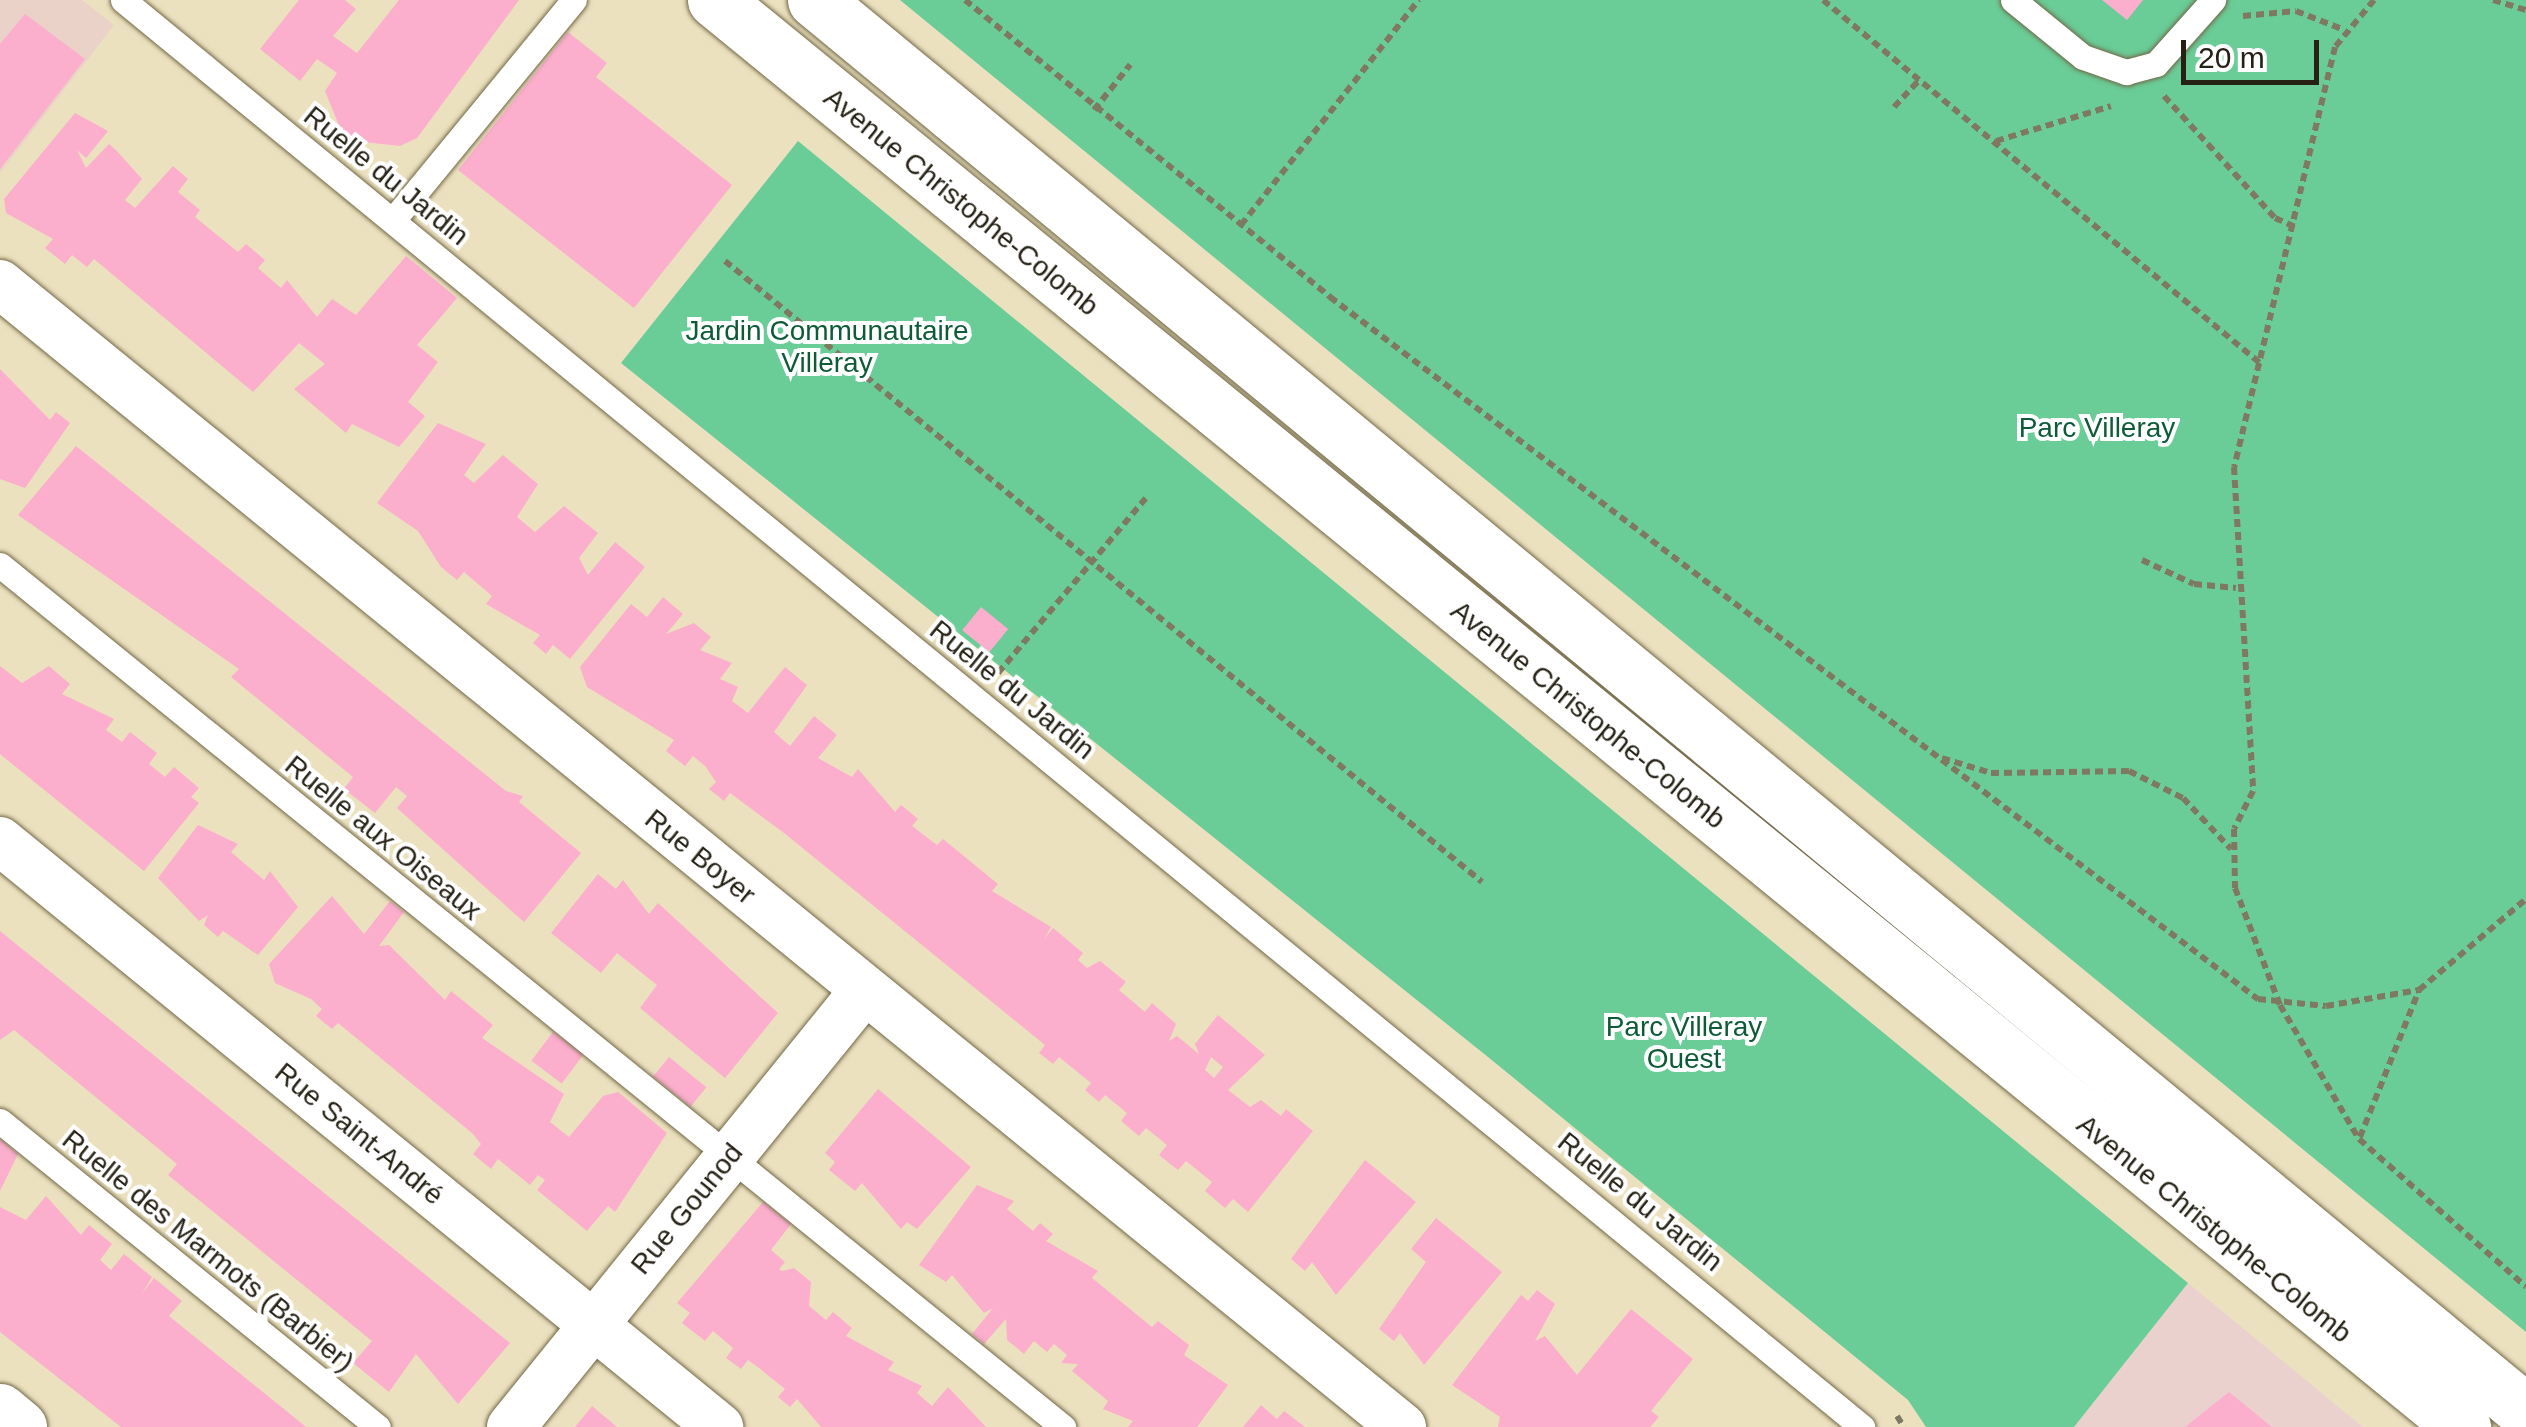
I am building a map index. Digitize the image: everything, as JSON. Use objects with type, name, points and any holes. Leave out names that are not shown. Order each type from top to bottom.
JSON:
[{"type":"main road","name":"Avenue Christophe-Colomb","points":[[716,0],[2463,1427]]},
{"type":"main road","points":[[815,0],[2526,1412]]},
{"type":"main road","points":[[0,1412],[19,1427]]},
{"type":"street","name":"Rue Boyer","points":[[0,284],[1402,1427]]},
{"type":"street","name":"Rue Saint-André","points":[[0,841],[719,1427]]},
{"type":"street","name":"Rue Gounod","points":[[510,1427],[864,992]]},
{"type":"lane","name":"Ruelle du Jardin","points":[[123,0],[1862,1427]]},
{"type":"lane","points":[[393,220],[574,0]]},
{"type":"lane","points":[[2013,0],[2094,64],[2126,72],[2156,64],[2212,0]]},
{"type":"lane","name":"Ruelle aux Oiseaux","points":[[0,565],[1063,1427]]},
{"type":"lane","name":"Ruelle des Marmots (Barbier)","points":[[0,1121],[378,1427]]},
{"type":"path","points":[[966,0],[1094,110],[2187,950],[2280,1006],[2419,990]]},
{"type":"path","points":[[1242,225],[1419,0]]},
{"type":"path","points":[[1823,0],[2260,363]]},
{"type":"path","points":[[2374,0],[2342,30],[2312,126],[2295,186],[2297,228],[2260,363],[2231,499],[2253,791],[2232,851],[2248,931],[2280,1006],[2359,1138],[2526,1287]]},
{"type":"path","points":[[2493,0],[2526,10]]},
{"type":"path","points":[[2226,26],[2278,9],[2342,30]]},
{"type":"path","points":[[1094,110],[1130,65]]},
{"type":"path","points":[[1894,107],[1920,78]]},
{"type":"path","points":[[2156,86],[2275,218],[2297,228]]},
{"type":"path","points":[[2149,99],[2164,96],[2174,86]]},
{"type":"path","points":[[1996,142],[2116,105]]},
{"type":"path","points":[[2300,123],[2312,126]]},
{"type":"path","points":[[725,261],[1482,882]]},
{"type":"path","points":[[994,677],[1146,498]]},
{"type":"path","points":[[2142,560],[2194,584],[2236,588]]},
{"type":"path","points":[[1932,753],[1991,773],[2129,770],[2183,798],[2232,851]]},
{"type":"path","points":[[2359,1138],[2419,990],[2526,899]]},
{"type":"shaded area","points":[[0,0],[82,0],[114,25],[0,173]]},
{"type":"shaded area","points":[[2188,1283],[2363,1427],[2074,1427]]},
{"type":"green space","name":"Parc Villeray","points":[[900,0],[2526,0],[2526,1332]]},
{"type":"green space","name":"Jardin Communautaire Villeray","points":[[798,141],[2188,1283],[2074,1427],[1926,1427],[1908,1400],[1488,1057],[621,363]]},
{"type":"building","points":[[299,0],[345,0],[356,9],[333,36],[357,53],[399,0],[519,0],[417,138],[400,146],[345,140],[325,91],[337,73],[317,59],[300,81],[260,49]]},
{"type":"building","points":[[2102,0],[2143,0],[2127,20]]},
{"type":"building","points":[[25,14],[85,59],[0,169],[0,44]]},
{"type":"building","points":[[568,32],[607,63],[596,77],[732,185],[634,308],[458,170]]},
{"type":"building","points":[[75,113],[108,131],[86,158],[77,150],[86,168],[109,144],[142,179],[125,200],[135,208],[173,166],[188,179],[178,192],[200,210],[195,217],[238,252],[246,244],[265,260],[258,268],[281,288],[287,280],[317,317],[332,299],[356,315],[406,256],[457,298],[417,345],[438,362],[408,402],[425,416],[399,447],[352,424],[346,433],[294,389],[325,364],[299,343],[253,392],[94,259],[87,267],[72,255],[65,264],[45,248],[53,239],[6,213],[4,199]]},
{"type":"building","points":[[0,369],[50,420],[56,412],[70,423],[25,488],[0,479]]},
{"type":"building","points":[[438,423],[486,444],[464,475],[474,483],[503,455],[538,484],[517,517],[535,532],[564,506],[598,533],[579,558],[588,575],[615,542],[645,567],[570,659],[553,645],[546,654],[533,643],[540,635],[486,604],[492,596],[464,572],[457,580],[441,567],[418,531],[377,503]]},
{"type":"building","points":[[76,446],[506,791],[523,796],[519,802],[581,853],[524,922],[397,808],[407,796],[396,787],[375,813],[344,789],[353,777],[231,677],[239,669],[18,515]]},
{"type":"building","points":[[663,597],[683,614],[666,634],[694,623],[711,637],[700,650],[732,663],[720,679],[738,687],[732,701],[748,713],[785,667],[807,685],[774,732],[790,746],[814,716],[837,735],[818,758],[852,777],[858,769],[895,812],[901,805],[918,819],[912,826],[937,845],[943,839],[998,884],[992,891],[1051,927],[1044,939],[1053,928],[1083,953],[1078,960],[1087,968],[1100,961],[1126,982],[1119,990],[1145,1012],[1152,1003],[1176,1024],[1169,1041],[1177,1036],[1199,1054],[1195,1044],[1218,1015],[1265,1055],[1228,1090],[1250,1107],[1261,1100],[1281,1116],[1286,1109],[1313,1131],[1248,1212],[1233,1199],[1225,1208],[1205,1191],[1212,1182],[1186,1161],[1178,1170],[1159,1155],[1167,1145],[1146,1128],[1139,1136],[1121,1121],[1127,1113],[1105,1095],[1099,1102],[1085,1090],[1091,1083],[1059,1057],[1053,1064],[1039,1053],[1045,1045],[784,833],[730,793],[724,801],[709,789],[716,782],[705,766],[693,756],[685,766],[666,751],[674,740],[587,687],[580,667],[631,604],[647,617]],"holes":[[[1211,1057],[1223,1067],[1214,1078],[1205,1070]]]},
{"type":"building","points":[[981,607],[1008,629],[989,652],[962,630]]},
{"type":"building","points":[[0,666],[22,683],[49,666],[70,684],[62,694],[114,719],[106,730],[122,742],[130,732],[157,753],[149,764],[165,777],[174,767],[199,788],[191,797],[199,803],[144,871],[0,754]]},
{"type":"building","points":[[198,825],[238,844],[231,852],[264,880],[270,871],[298,907],[258,955],[223,931],[218,937],[204,925],[208,915],[199,921],[158,878]]},
{"type":"building","points":[[598,874],[616,889],[623,880],[649,914],[658,903],[778,1013],[725,1078],[640,1008],[657,985],[617,953],[601,973],[551,933]]},
{"type":"building","points":[[332,896],[364,934],[390,901],[404,912],[379,946],[389,945],[445,1000],[451,991],[493,1025],[482,1038],[564,1094],[550,1122],[569,1137],[603,1096],[618,1092],[667,1133],[615,1212],[608,1206],[587,1231],[537,1190],[545,1180],[538,1175],[530,1185],[498,1159],[491,1169],[473,1154],[481,1144],[472,1133],[338,1023],[332,1029],[316,1016],[322,1009],[311,999],[275,983],[269,964]]},
{"type":"building","points":[[0,931],[510,1343],[458,1404],[416,1354],[389,1392],[353,1363],[372,1341],[168,1175],[177,1164],[14,1030],[0,1040]]},
{"type":"building","points":[[553,1032],[583,1055],[562,1084],[531,1061]]},
{"type":"building","points":[[669,1057],[706,1087],[691,1107],[653,1076]]},
{"type":"building","points":[[878,1089],[971,1167],[917,1229],[907,1222],[901,1229],[862,1183],[855,1191],[829,1170],[835,1162],[825,1153]]},
{"type":"building","points":[[0,1139],[18,1154],[0,1191]]},
{"type":"building","points":[[1365,1160],[1416,1202],[1336,1295],[1312,1262],[1305,1271],[1291,1259]]},
{"type":"building","points":[[977,1185],[1014,1201],[1007,1209],[1033,1231],[1040,1223],[1053,1234],[1046,1241],[1098,1271],[1092,1278],[1152,1327],[1158,1321],[1189,1345],[1184,1355],[1228,1385],[1197,1427],[1128,1427],[1133,1421],[1103,1409],[1108,1401],[1072,1371],[1078,1364],[1061,1363],[1067,1355],[1054,1344],[1047,1352],[1034,1341],[1024,1354],[1007,1340],[1006,1319],[984,1344],[972,1334],[993,1308],[984,1313],[952,1275],[946,1282],[919,1265]]},
{"type":"building","points":[[46,1196],[81,1235],[89,1225],[112,1244],[100,1260],[111,1270],[124,1254],[152,1277],[142,1294],[154,1278],[182,1301],[169,1316],[306,1427],[121,1427],[0,1332],[0,1207],[26,1220]]},
{"type":"building","points":[[763,1202],[791,1224],[771,1250],[785,1262],[779,1269],[794,1268],[811,1282],[809,1306],[826,1320],[833,1312],[852,1328],[846,1336],[894,1362],[888,1370],[922,1386],[917,1393],[932,1406],[948,1387],[986,1427],[821,1427],[797,1399],[790,1407],[778,1397],[785,1389],[748,1360],[741,1369],[726,1358],[733,1348],[713,1331],[705,1341],[682,1323],[690,1313],[677,1303]]},
{"type":"building","points":[[1436,1218],[1502,1272],[1424,1365],[1400,1333],[1394,1341],[1379,1329],[1426,1262],[1411,1249]]},
{"type":"building","points":[[1537,1290],[1555,1304],[1535,1341],[1545,1336],[1577,1375],[1631,1309],[1693,1359],[1651,1411],[1659,1417],[1650,1427],[1498,1427],[1500,1417],[1452,1385],[1521,1295],[1528,1301]]},
{"type":"building","points":[[2229,1392],[2272,1427],[2185,1427]]},
{"type":"building","points":[[1261,1405],[1277,1419],[1284,1411],[1305,1427],[1243,1427]]},
{"type":"building","points":[[592,1406],[617,1427],[575,1427]]},
{"type":"park label","name":"Parc Villeray Ouest","points":[[1684,1043]]}]
